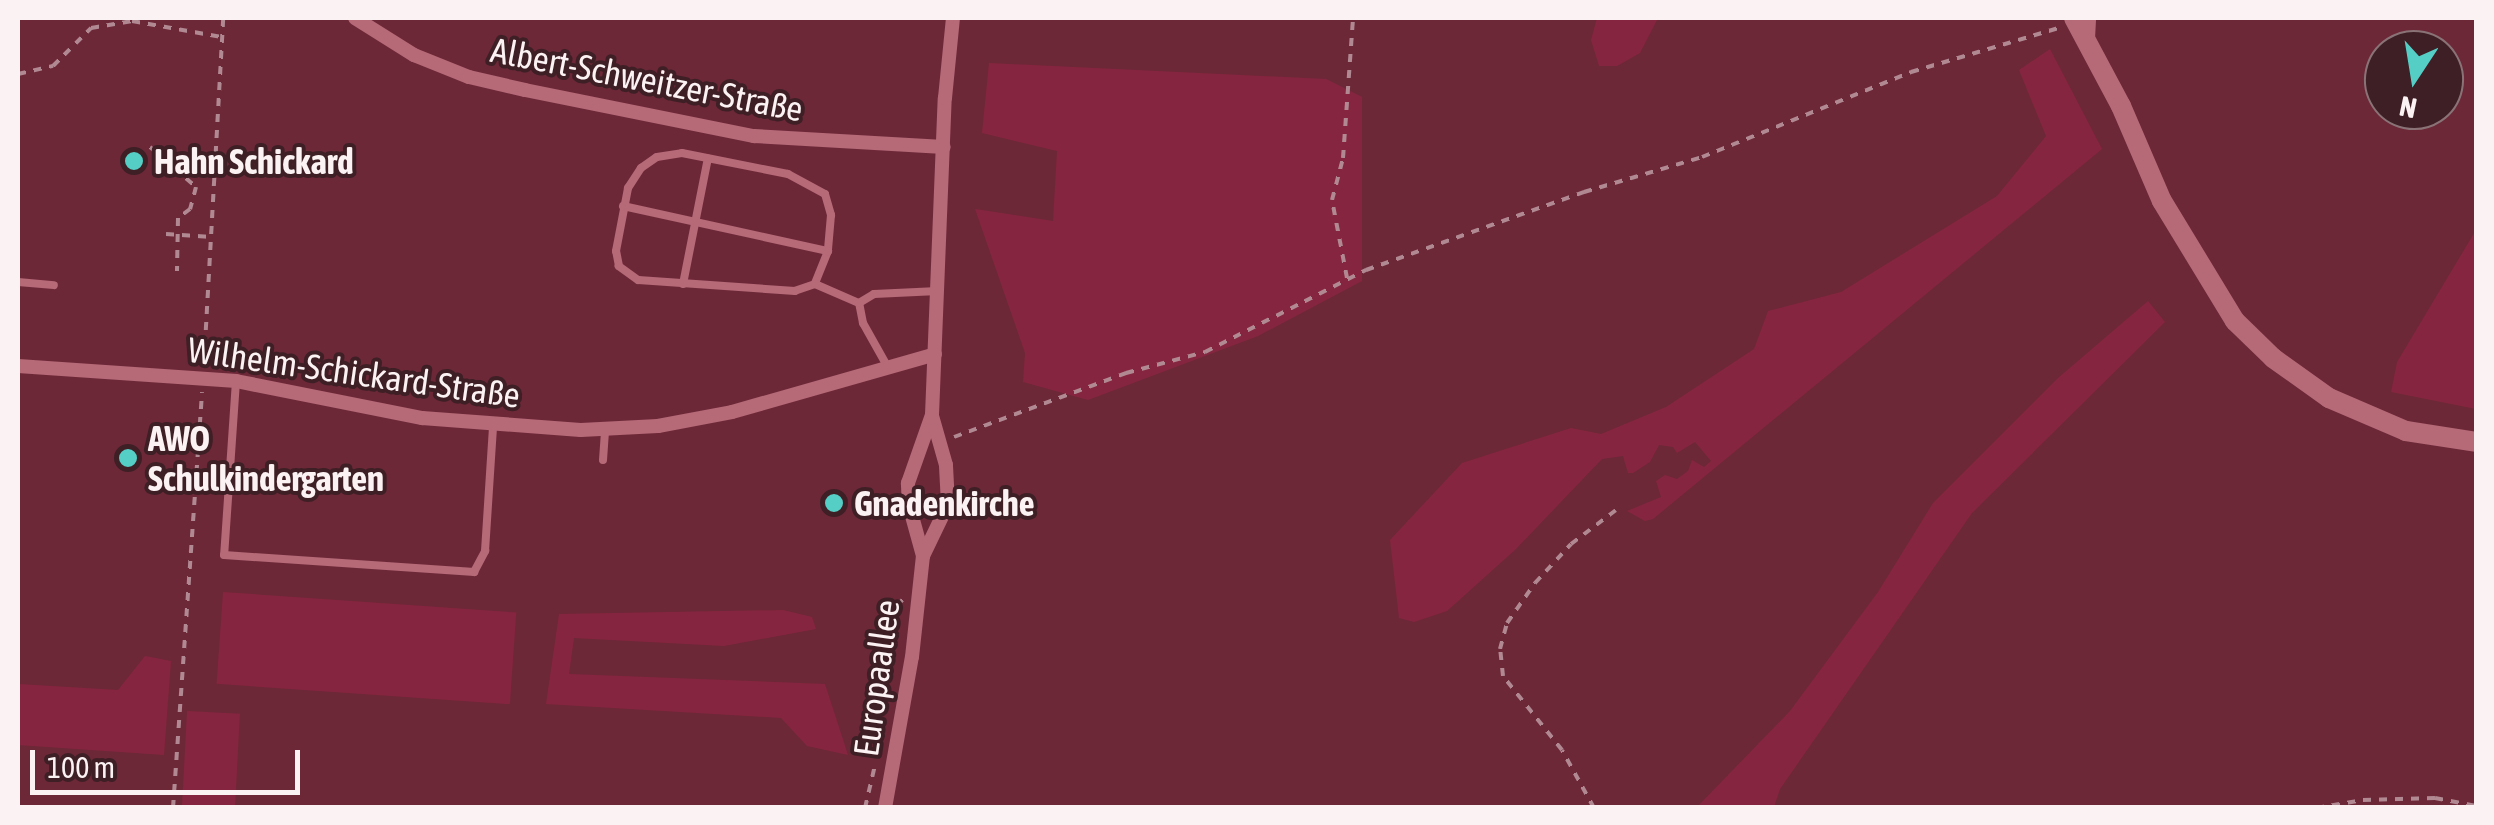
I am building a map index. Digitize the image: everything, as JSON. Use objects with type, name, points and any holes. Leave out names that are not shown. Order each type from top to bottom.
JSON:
[{"type":"main road","points":[[2082,24],[2162,201],[2235,321],[2273,358],[2328,398],[2406,431],[2476,442]]},
{"type":"street","name":"Albert-Schweitzer-Straße","points":[[356,18],[414,54],[469,77],[524,90],[754,136],[944,147]]},
{"type":"street","points":[[935,354],[954,18]]},
{"type":"street","name":"Wilhelm-Schickard-Straße","points":[[18,366],[236,381],[422,418],[493,427],[606,429],[658,426],[748,408],[812,392],[886,364],[935,354]]},
{"type":"street","name":"Europaallee","points":[[923,556],[911,515],[908,483],[932,415],[935,354]]},
{"type":"street","name":"Europaallee","points":[[885,808],[912,657],[923,556],[948,504],[940,442],[932,415]]},
{"type":"lane","points":[[682,153],[708,158],[788,174],[825,194],[830,215],[828,251],[814,284],[796,292],[638,280],[619,266],[616,251],[622,206],[641,168],[657,157],[682,153]]},
{"type":"lane","points":[[683,284],[708,158]]},
{"type":"lane","points":[[622,206],[828,251]]},
{"type":"lane","points":[[18,282],[54,285]]},
{"type":"lane","points":[[814,284],[859,303]]},
{"type":"lane","points":[[859,303],[874,294],[938,291]]},
{"type":"lane","points":[[859,303],[862,322],[886,364]]},
{"type":"lane","points":[[236,381],[224,555],[474,572],[486,551],[493,427]]},
{"type":"lane","points":[[604,460],[606,429]]},
{"type":"path","points":[[173,808],[223,18]]},
{"type":"path","points":[[1347,278],[1332,200],[1343,158],[1353,18]]},
{"type":"path","points":[[18,74],[52,66],[91,28],[132,22],[222,37]]},
{"type":"path","points":[[940,442],[1126,373],[1204,352],[1347,278],[1584,192],[1702,156],[1911,72],[2082,24]]},
{"type":"path","points":[[150,147],[196,187],[195,200],[178,218],[177,270]]},
{"type":"path","points":[[161,155],[216,154]]},
{"type":"path","points":[[166,234],[212,237]]},
{"type":"path","points":[[1594,808],[1562,750],[1503,676],[1500,649],[1507,623],[1535,583],[1571,544],[1616,510]]},
{"type":"path","points":[[880,734],[897,606],[907,593]]},
{"type":"path","points":[[865,808],[878,750]]},
{"type":"path","points":[[2316,808],[2363,800],[2435,798],[2476,806]]},
{"type":"shaded area","points":[[1597,18],[1658,18],[1640,53],[1617,66],[1599,66],[1591,40]]},
{"type":"shaded area","points":[[2050,49],[2102,149],[1653,519],[1645,521],[1627,511],[1661,497],[1656,481],[1665,475],[1677,479],[1688,471],[1692,460],[1704,467],[1711,461],[1695,442],[1677,453],[1673,447],[1659,445],[1650,462],[1633,473],[1628,473],[1623,456],[1602,459],[1516,549],[1447,611],[1414,622],[1399,618],[1390,540],[1462,463],[1571,428],[1601,434],[1666,407],[1754,349],[1768,311],[1841,292],[1997,196],[2046,136],[2019,70]]},
{"type":"shaded area","points":[[989,63],[1326,79],[1362,97],[1362,281],[1258,336],[1088,400],[1023,382],[1025,353],[975,209],[1053,221],[1057,151],[982,133]]},
{"type":"shaded area","points":[[2476,230],[2476,409],[2391,392],[2397,362]]},
{"type":"shaded area","points":[[2148,301],[2165,322],[1972,513],[1780,789],[1774,807],[1697,807],[1790,711],[1878,592],[1933,503],[2058,378]]},
{"type":"shaded area","points":[[223,592],[516,613],[510,704],[217,684]]},
{"type":"shaded area","points":[[783,610],[812,617],[816,629],[724,646],[574,638],[569,674],[825,684],[848,755],[807,746],[781,718],[546,704],[559,614]]},
{"type":"shaded area","points":[[145,656],[171,661],[164,755],[18,745],[18,684],[118,690]]},
{"type":"shaded area","points":[[187,711],[240,714],[235,808],[182,807]]},
{"type":"place","name":"Hahn Schickard","points":[[134,161]]},
{"type":"place","name":"AWO Schulkindergarten","points":[[128,458]]},
{"type":"place","name":"Gnadenkirche","points":[[834,503]]}]
